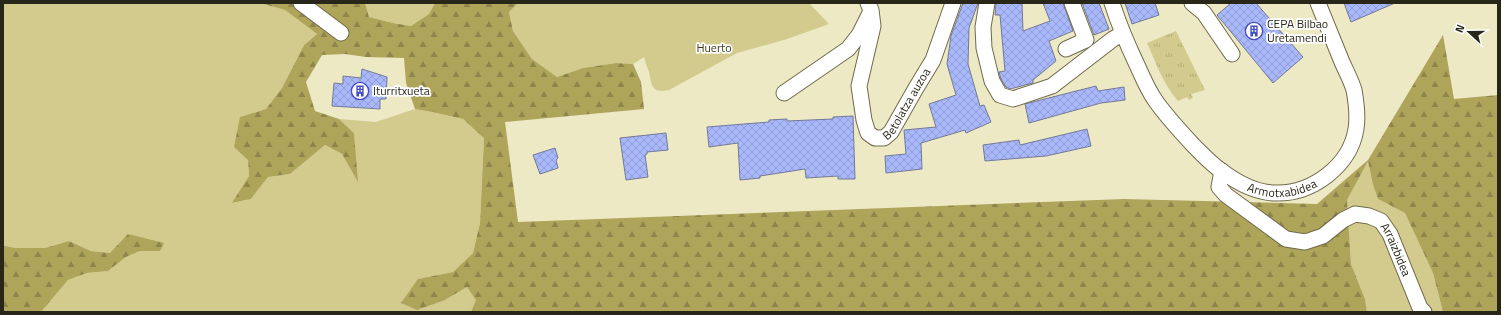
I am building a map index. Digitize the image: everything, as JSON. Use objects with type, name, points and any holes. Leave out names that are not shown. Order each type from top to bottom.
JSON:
[{"type":"street","points":[[301,3],[341,34]]},
{"type":"street","name":"Betolatza auzoa","points":[[869,7],[873,26],[859,86],[860,102],[868,133],[875,138],[884,138],[892,132],[933,60],[953,3]]},
{"type":"street","points":[[987,3],[984,27],[984,48],[992,81],[1000,95],[1013,99],[1052,86],[1113,39],[1122,34],[1112,3]]},
{"type":"street","points":[[1066,49],[1086,40],[1072,3]]},
{"type":"street","points":[[1192,3],[1204,13],[1232,54]]},
{"type":"street","name":"Armotxabidea","points":[[1122,34],[1154,99],[1176,127],[1200,152],[1222,171],[1238,182],[1257,190],[1275,193],[1295,192],[1307,188],[1322,180],[1336,168],[1352,144],[1356,128],[1354,90],[1318,3]]},
{"type":"street","name":"Betolatza auzoa","points":[[784,93],[848,49],[859,35],[869,7]]},
{"type":"street","name":"Arraizbidea","points":[[1222,171],[1219,187],[1226,195],[1286,239],[1304,242],[1323,236],[1343,220],[1355,214],[1369,216],[1381,221],[1390,234],[1420,308],[1424,312]]},
{"type":"green space","points":[[3,3],[260,3],[285,10],[317,34],[304,45],[282,88],[266,109],[240,117],[248,160],[249,176],[233,203],[251,199],[268,177],[290,174],[325,145],[342,154],[357,180],[354,133],[339,119],[376,122],[415,109],[463,119],[484,137],[480,223],[473,253],[453,272],[418,279],[445,300],[467,287],[477,300],[471,312],[41,312],[68,280],[87,273],[108,271],[126,257],[140,251],[159,251],[164,243],[110,253],[91,251],[69,241],[45,248],[17,248],[3,246]]},
{"type":"green space","points":[[260,3],[365,3],[369,17],[411,26],[429,14],[435,3],[518,3],[509,12],[513,31],[532,59],[557,77],[583,68],[616,63],[633,64],[641,82],[644,109],[505,122],[518,222],[1124,199],[1317,204],[1368,160],[1443,35],[1454,99],[1498,95],[1498,312],[1443,312],[1433,273],[1405,213],[1378,199],[1373,185],[1368,161],[1347,200],[1351,264],[1365,299],[1367,312],[471,312],[476,300],[467,287],[445,300],[417,310],[401,303],[418,279],[453,272],[473,253],[480,223],[484,138],[463,119],[415,109],[406,83],[404,58],[366,57],[345,54],[322,55],[306,82],[315,111],[339,119],[354,133],[358,182],[342,154],[325,145],[290,174],[268,177],[251,199],[232,203],[249,176],[248,160],[234,147],[240,117],[266,109],[282,88],[304,45],[317,34],[285,10]]},
{"type":"green space","points":[[365,3],[435,3],[429,14],[411,26],[369,17]]},
{"type":"green space","name":"Huerto","points":[[518,3],[809,3],[829,24],[784,40],[737,53],[669,90],[659,91],[653,87],[644,57],[633,64],[616,63],[583,68],[557,77],[532,59],[513,31],[509,12]]},
{"type":"green space","points":[[1176,31],[1205,90],[1191,94],[1193,98],[1189,100],[1187,97],[1178,101],[1168,88],[1147,43]]},
{"type":"green space","points":[[1368,160],[1373,185],[1378,199],[1405,213],[1433,273],[1443,312],[1367,312],[1365,299],[1351,264],[1347,200]]},
{"type":"green space","points":[[128,234],[164,243],[160,251],[140,251],[126,257],[108,271],[87,273],[68,280],[41,312],[3,312],[3,246],[17,248],[45,248],[69,241],[91,251],[110,253]]},
{"type":"building","points":[[963,3],[978,3],[969,28],[968,64],[980,106],[984,105],[991,122],[966,133],[965,130],[921,143],[922,169],[886,173],[885,156],[906,154],[904,130],[936,127],[929,104],[956,95],[947,64],[951,36]]},
{"type":"building","points":[[996,3],[1022,3],[1023,31],[1050,21],[1043,3],[1063,3],[1073,31],[1049,41],[1056,61],[1033,80],[1033,83],[1010,89],[1006,87],[1001,79],[999,72],[1005,71],[1000,15],[995,15]]},
{"type":"building","points":[[1082,3],[1099,3],[1109,29],[1094,35]]},
{"type":"building","points":[[1125,3],[1155,3],[1159,15],[1132,24]]},
{"type":"building","name":"CEPA Bilbao Uretamendi","points":[[1231,3],[1256,3],[1303,57],[1273,83],[1217,15]]},
{"type":"building","points":[[1344,3],[1395,3],[1351,22]]},
{"type":"building","name":"Iturritxueta","points":[[362,69],[387,77],[386,99],[380,99],[380,109],[332,106],[334,83],[343,84],[343,76],[361,78]]},
{"type":"building","points":[[1096,86],[1098,91],[1124,87],[1125,100],[1101,103],[1029,123],[1025,104]]},
{"type":"building","points":[[853,116],[855,179],[838,179],[838,176],[806,178],[805,169],[760,176],[760,178],[740,180],[738,143],[709,147],[707,127],[769,122],[769,120],[787,119],[787,121],[833,119],[833,117]]},
{"type":"building","points":[[1087,129],[1091,146],[1046,156],[985,161],[983,145],[1019,140],[1020,145]]},
{"type":"building","points":[[666,133],[668,150],[647,152],[645,155],[648,177],[626,180],[620,138]]},
{"type":"building","points":[[555,148],[558,158],[556,160],[558,168],[540,174],[533,155]]},
{"type":"place","name":"CEPA Bilbao Uretamendi","points":[[1254,31]]},
{"type":"place","name":"Iturritxueta","points":[[360,91]]}]
